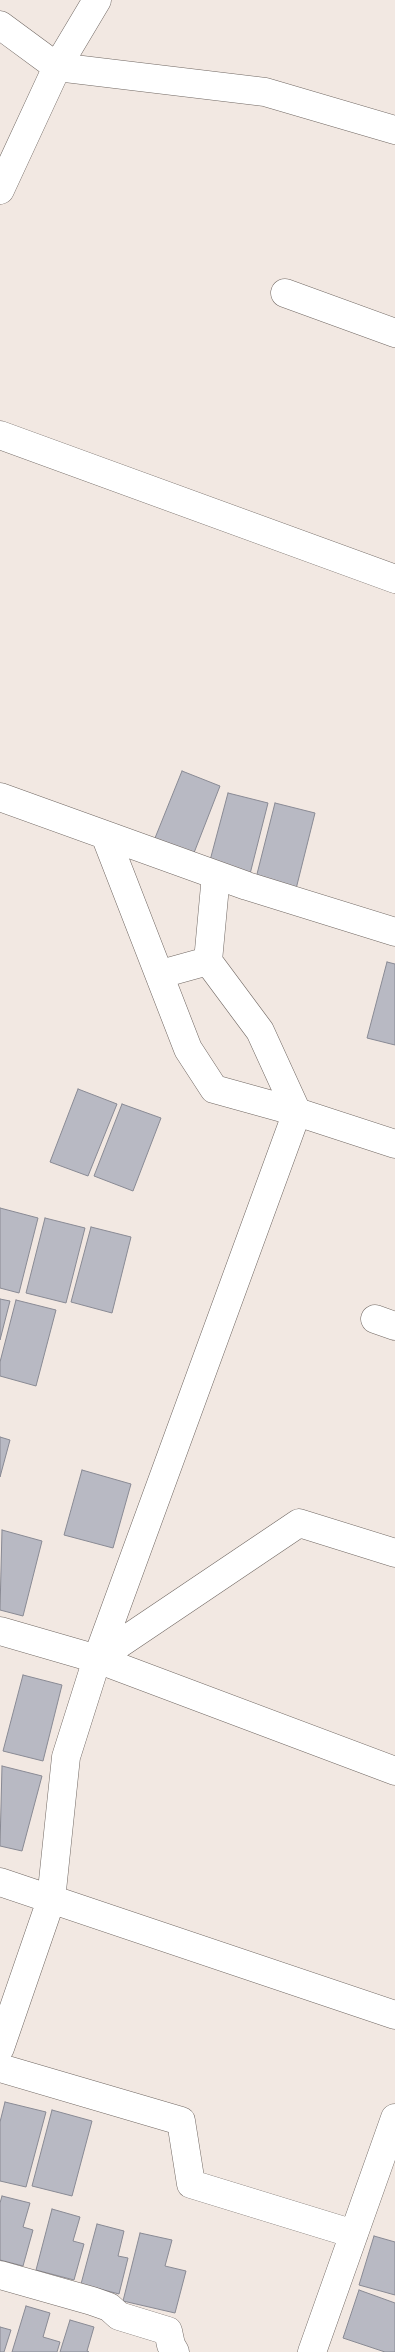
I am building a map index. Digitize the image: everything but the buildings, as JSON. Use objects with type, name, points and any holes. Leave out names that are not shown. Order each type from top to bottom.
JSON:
[{"type":"street","points":[[0,190],[56,67],[97,0]]},
{"type":"street","points":[[0,25],[56,67],[265,92],[395,130]]},
{"type":"street","points":[[284,292],[395,333]]},
{"type":"street","points":[[0,435],[395,579]]},
{"type":"street","points":[[0,797],[216,875],[395,932]]},
{"type":"street","points":[[105,835],[188,1049],[214,1089],[297,1112],[395,1144]]},
{"type":"street","points":[[0,2048],[52,1900],[66,1756],[97,1659],[297,1112],[260,1031],[208,961],[216,875]]},
{"type":"street","points":[[160,974],[208,961]]},
{"type":"street","points":[[97,1659],[299,1523],[395,1553]]},
{"type":"street","points":[[0,1631],[97,1659],[395,1771]]},
{"type":"street","points":[[0,1882],[395,2015]]},
{"type":"street","points":[[0,2068],[181,2121],[191,2184],[354,2234]]},
{"type":"street","points":[[312,2352],[395,2118]]},
{"type":"street","points":[[0,2275],[92,2301],[109,2307],[118,2316],[168,2331],[171,2346],[175,2352]]}]
